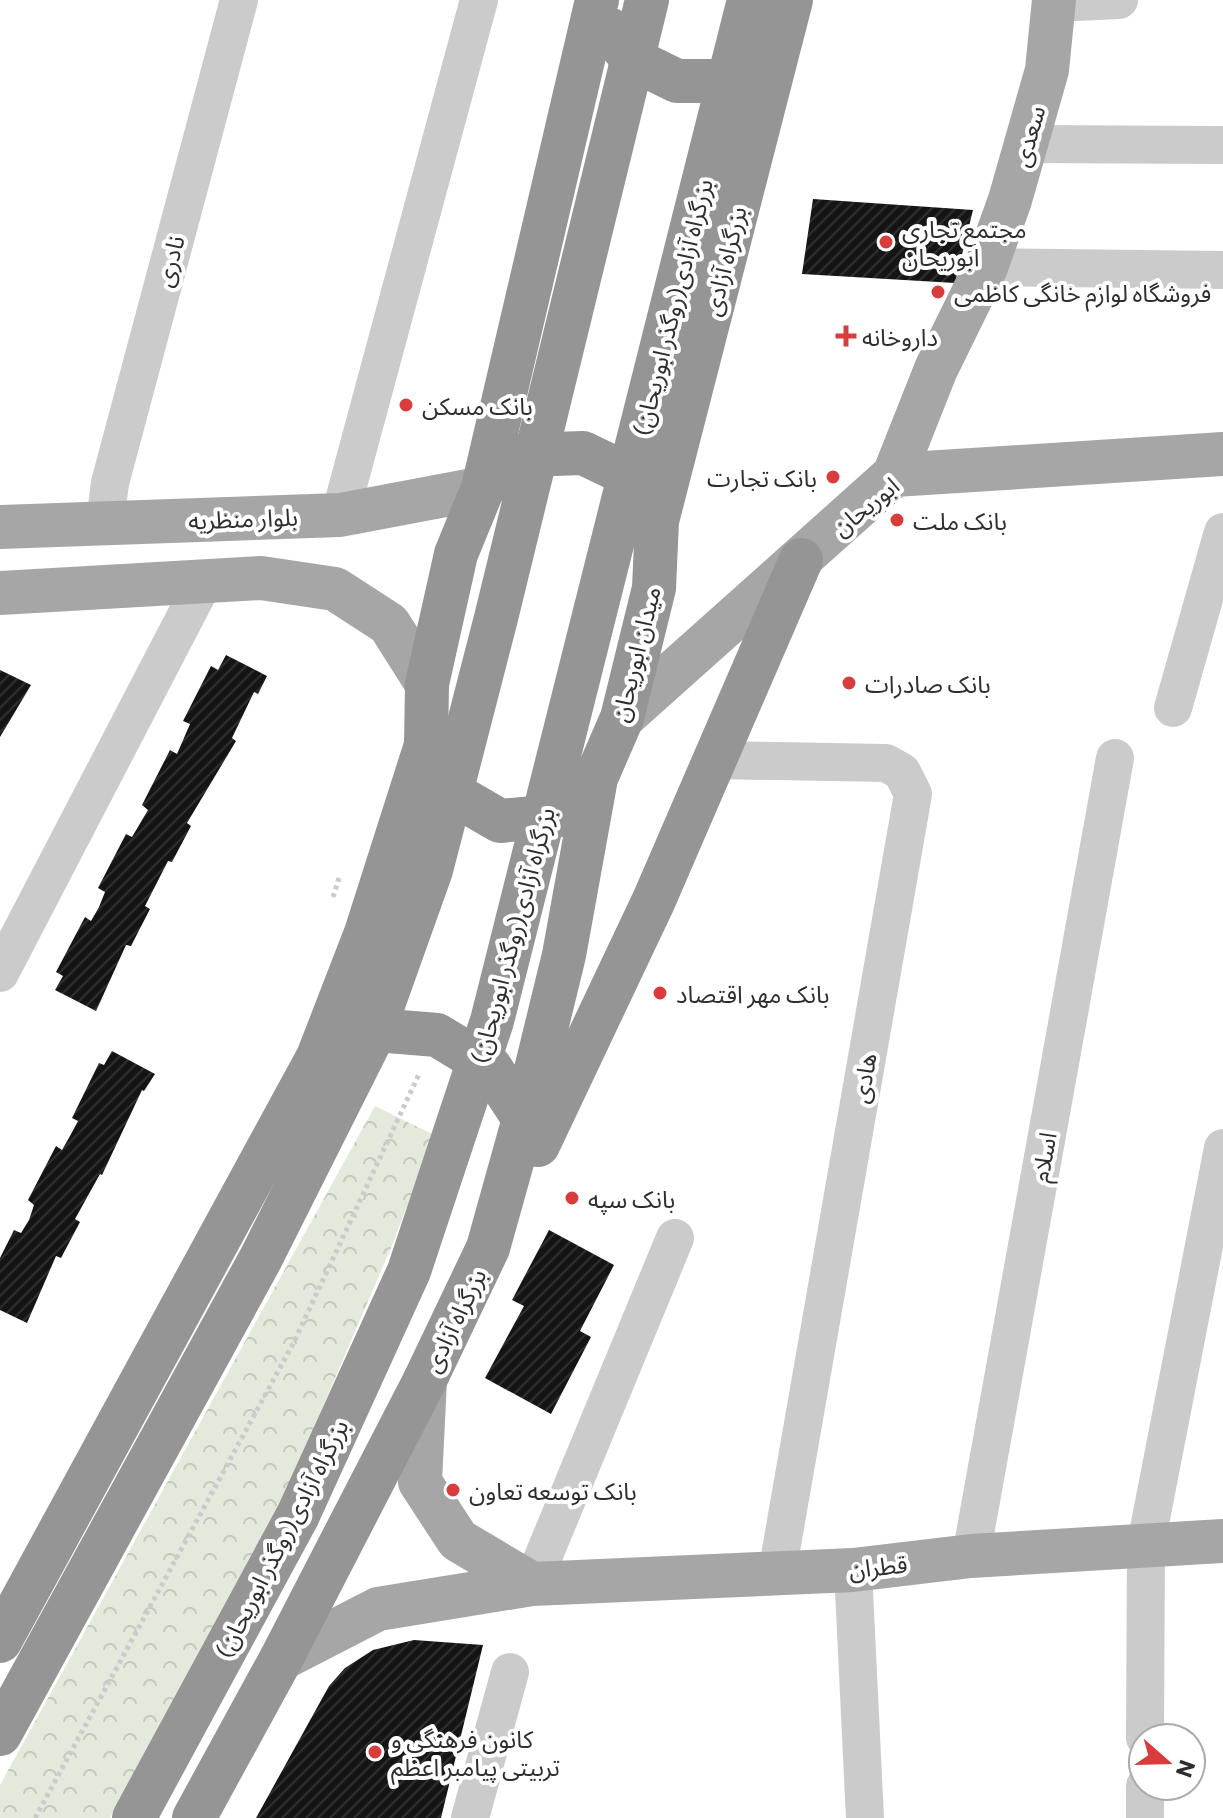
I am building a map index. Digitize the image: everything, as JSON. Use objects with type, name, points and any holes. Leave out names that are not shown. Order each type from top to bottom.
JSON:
[{"type":"highway","points":[[0,1734],[261,1258],[370,1041],[431,870],[647,0]]},
{"type":"highway","name":"بزرگراه آزادی(روگذر ابوریحان)","points":[[134,1818],[298,1515],[409,1271],[492,1021],[749,0]]},
{"type":"highway","name":"بزرگراه آزادی","points":[[657,521],[791,0]]},
{"type":"highway","points":[[596,6],[632,59],[677,81],[728,81],[777,57]]},
{"type":"highway","points":[[0,1641],[318,1057],[366,933],[426,745],[427,684],[456,554],[483,488],[596,6]]},
{"type":"highway","points":[[483,488],[525,455],[583,453],[629,475],[657,521]]},
{"type":"highway","name":"میدان ابوریحان","points":[[426,745],[457,796],[500,821],[555,816],[596,778],[622,718],[654,588],[657,521]]},
{"type":"highway","points":[[488,1248],[654,900],[801,560]]},
{"type":"highway","name":"بزرگراه آزادی","points":[[194,1818],[281,1659],[425,1380],[488,1248],[524,1119],[564,955],[596,778]]},
{"type":"highway","points":[[318,1057],[376,1030],[437,1035],[490,1067],[524,1119]]},
{"type":"main road","name":"سعدی","points":[[894,475],[936,369],[986,267],[1047,70],[1054,1]]},
{"type":"main road","name":"ابوریحان","points":[[622,718],[894,475],[1223,454]]},
{"type":"main road","name":"بلوار منظریه","points":[[0,527],[340,515],[483,488]]},
{"type":"main road","points":[[0,593],[261,578],[335,589],[389,624],[427,684]]},
{"type":"main road","points":[[425,1380],[420,1482],[458,1540],[532,1584]]},
{"type":"main road","name":"قطران","points":[[281,1659],[378,1609],[532,1584],[853,1570],[971,1556],[1223,1541]]},
{"type":"street","name":"نادری","points":[[105,522],[110,483],[239,0]]},
{"type":"street","points":[[340,515],[479,0]]},
{"type":"street","points":[[1054,1],[1119,0]]},
{"type":"street","points":[[1026,144],[1223,145]]},
{"type":"street","points":[[986,267],[1223,270]]},
{"type":"street","points":[[1173,708],[1223,532]]},
{"type":"street","points":[[0,973],[204,581]]},
{"type":"street","name":"اسلام","points":[[971,1556],[1115,758]]},
{"type":"street","name":"هادی","points":[[714,760],[886,763],[902,772],[913,794],[777,1573]]},
{"type":"street","points":[[1145,1722],[1146,1544],[1223,1148]]},
{"type":"street","points":[[532,1584],[675,1238]]},
{"type":"street","points":[[853,1570],[865,1818]]},
{"type":"street","points":[[470,1818],[510,1672]]},
{"type":"path","points":[[35,1818],[294,1342],[437,1035]]},
{"type":"green space","points":[[375,1106],[434,1135],[393,1243],[284,1497],[110,1818],[0,1818],[0,1785]]},
{"type":"building","name":"مجتمع تجاری ابوریحان","points":[[813,199],[973,210],[955,283],[802,274]]},
{"type":"building","points":[[226,655],[267,676],[258,694],[254,692],[232,738],[236,741],[187,823],[191,826],[172,862],[168,861],[145,906],[150,909],[131,946],[126,945],[96,1011],[55,990],[63,976],[56,972],[85,917],[91,921],[99,907],[105,892],[98,888],[126,834],[132,837],[148,810],[142,805],[170,750],[177,754],[190,724],[183,721],[211,666],[218,670]]},
{"type":"building","points":[[0,670],[31,685],[0,737]]},
{"type":"building","points":[[112,1051],[155,1074],[142,1090],[102,1175],[75,1219],[80,1222],[61,1258],[56,1256],[27,1323],[0,1310],[0,1258],[14,1230],[21,1233],[29,1220],[34,1205],[28,1200],[56,1146],[62,1150],[78,1121],[72,1118],[99,1063],[104,1065]]},
{"type":"building","points":[[549,1230],[614,1265],[580,1331],[591,1337],[551,1414],[485,1378],[524,1306],[512,1300]]},
{"type":"building","name":"کانون فرهنگی و تربیتی پیامبر اعظم","points":[[414,1640],[483,1645],[441,1818],[256,1818],[329,1686],[345,1668],[373,1650]]},
{"type":"place","name":"مجتمع تجاری ابوریحان","points":[[886,242]]},
{"type":"place","name":"فروشگاه لوازم خانگی کاظمی","points":[[938,292]]},
{"type":"place","name":"داروخانه","points":[[846,336]]},
{"type":"place","name":"بانک مسکن","points":[[406,405]]},
{"type":"place","name":"بانک تجارت","points":[[833,477]]},
{"type":"place","name":"بانک ملت","points":[[897,520]]},
{"type":"place","name":"بانک صادرات","points":[[849,683]]},
{"type":"place","name":"بانک مهر اقتصاد","points":[[660,993]]},
{"type":"place","name":"بانک سپه","points":[[572,1198]]},
{"type":"place","name":"بانک توسعه تعاون","points":[[453,1490]]},
{"type":"place","name":"کانون فرهنگی و تربیتی پیامبر اعظم","points":[[375,1752]]}]
